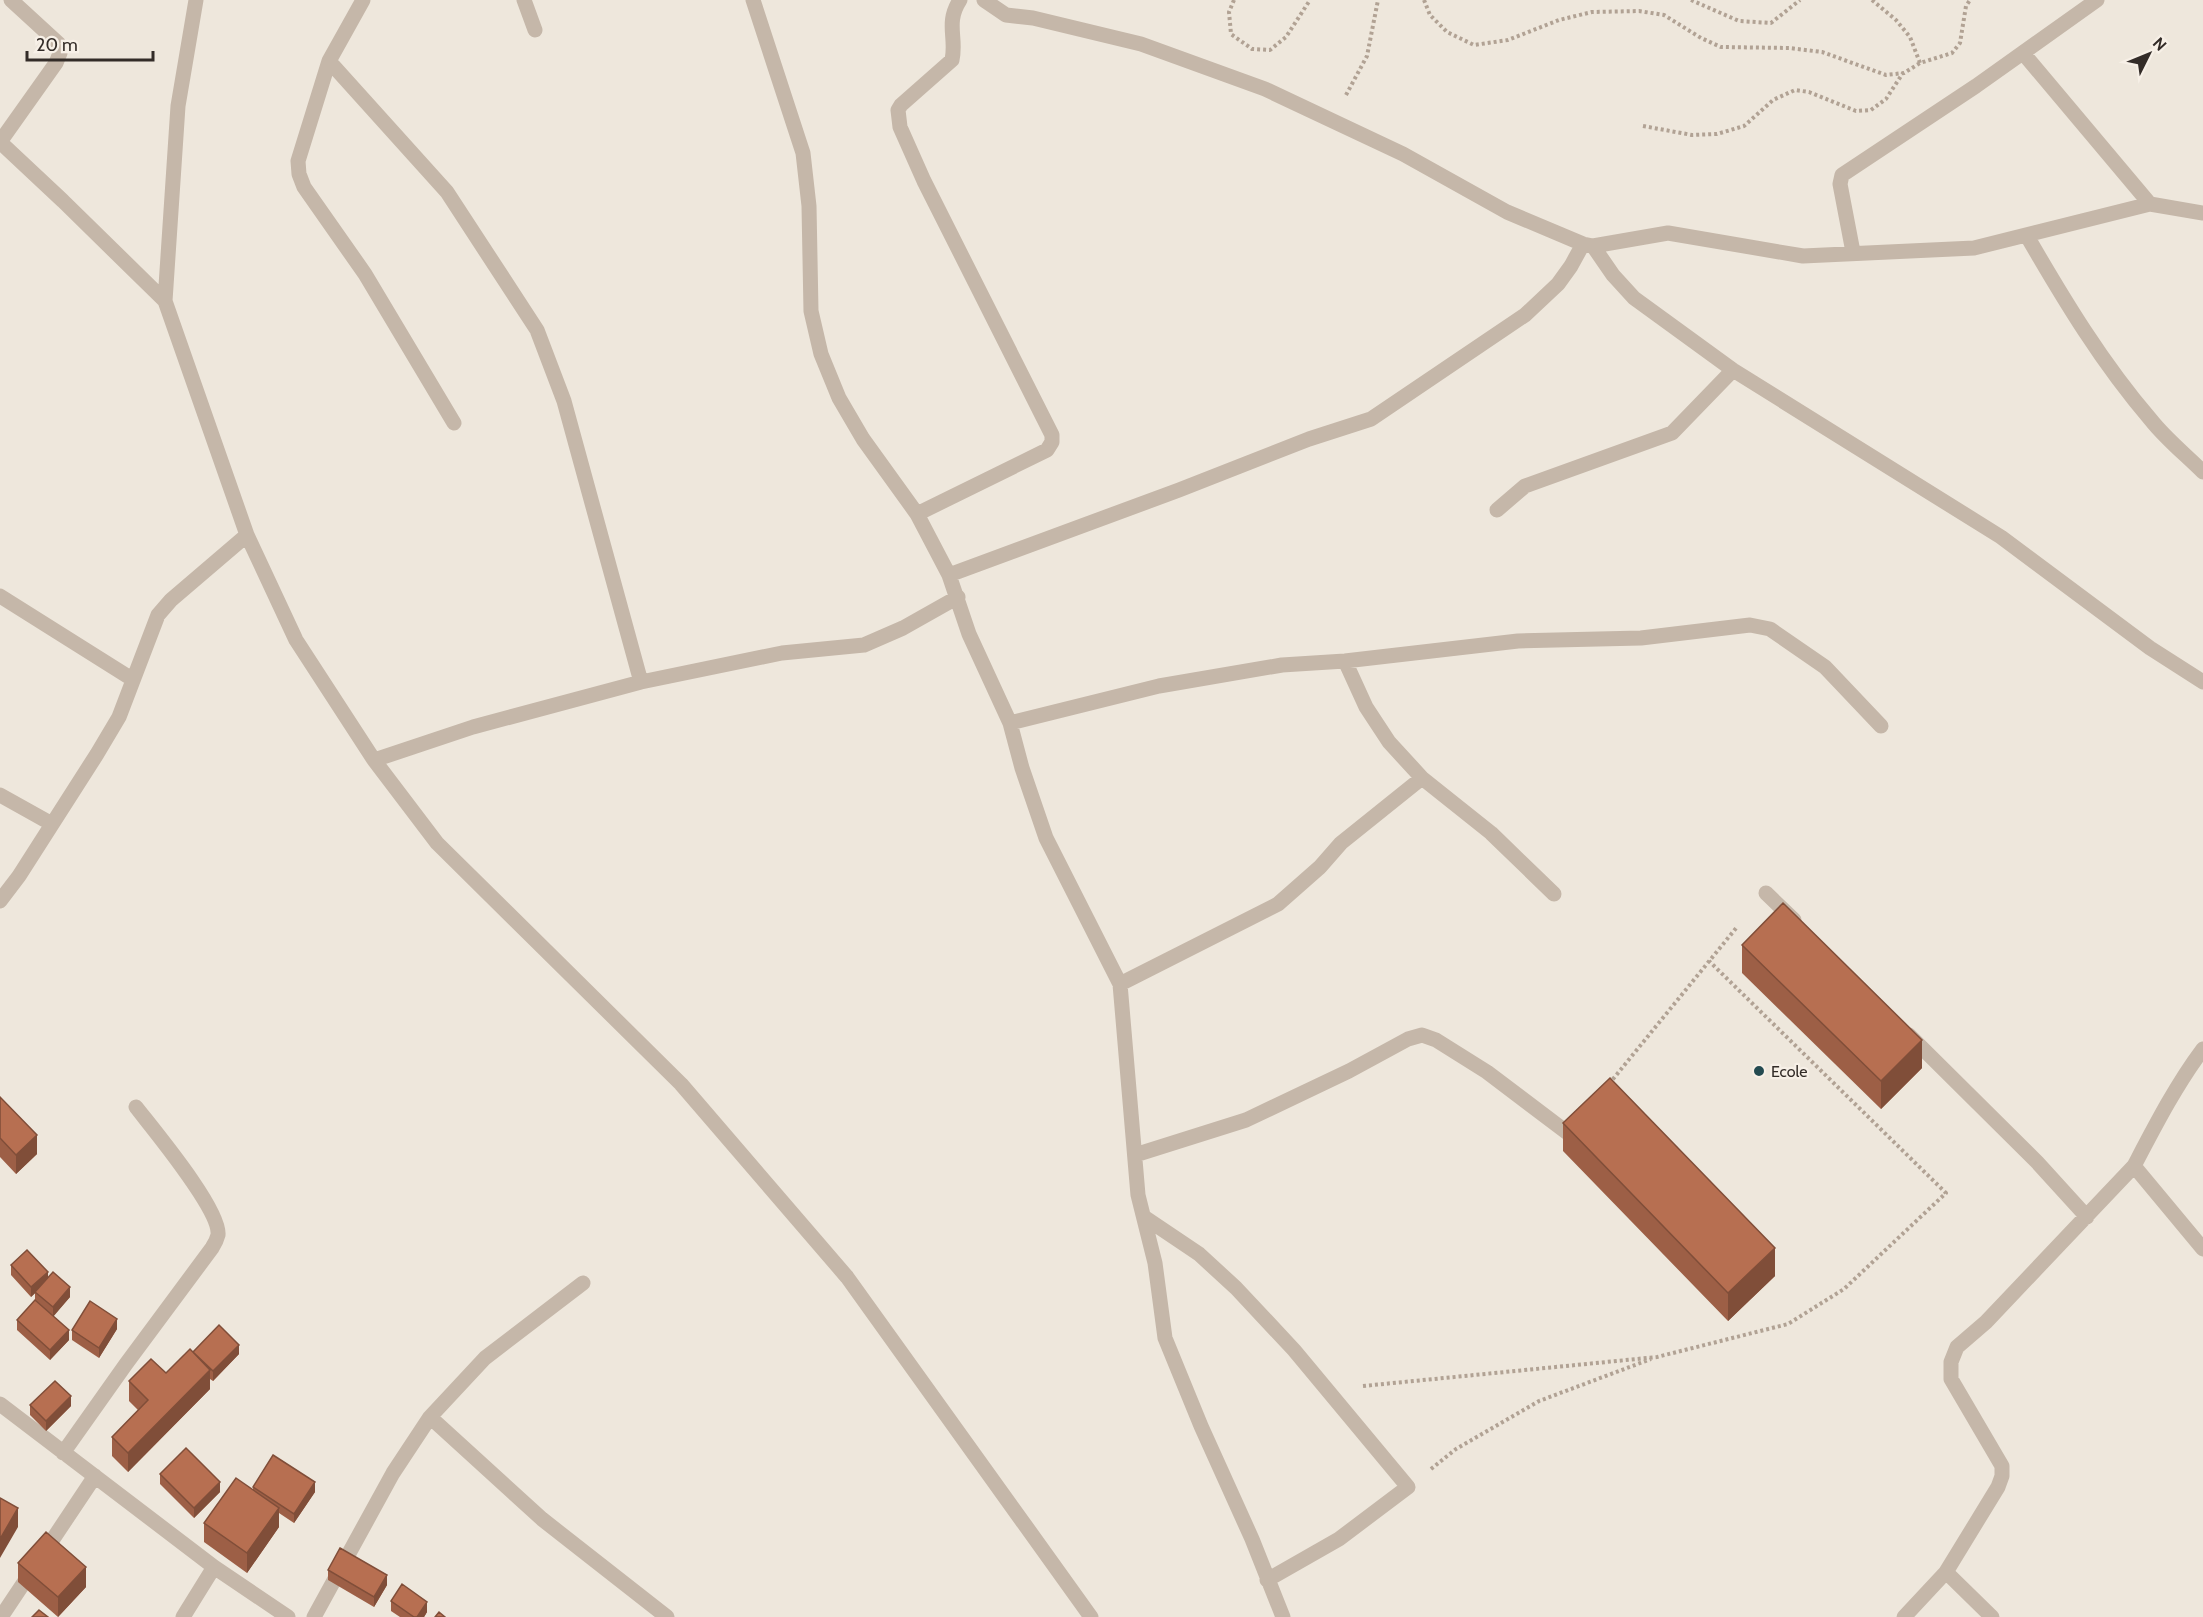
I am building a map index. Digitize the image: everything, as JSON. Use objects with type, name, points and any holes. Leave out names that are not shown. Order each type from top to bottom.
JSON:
[{"type":"street","points":[[11,0],[59,44],[60,53],[56,63],[0,142],[165,301]]},
{"type":"street","points":[[196,0],[178,106],[165,301],[247,535],[296,640],[374,760],[437,843],[681,1084],[847,1277],[1091,1617]]},
{"type":"street","points":[[363,0],[328,61],[298,161],[299,174],[304,187],[365,274],[454,423]]},
{"type":"street","points":[[524,0],[535,30]]},
{"type":"street","points":[[753,0],[803,153],[809,206],[811,311],[821,354],[839,398],[863,440],[917,514],[949,575],[969,634],[1010,723],[1046,838],[1120,984],[1138,1195],[1155,1263],[1166,1338],[1283,1617]]},
{"type":"street","points":[[917,514],[1047,450],[1052,442],[1052,435],[924,181],[900,127],[898,110],[901,105],[952,60],[951,26],[956,6],[960,0]]},
{"type":"street","points":[[984,0],[1006,15],[1033,18],[1142,44],[1265,89],[1403,154],[1507,212],[1588,245],[1634,298],[1733,370],[2001,537],[2150,648],[2203,682]]},
{"type":"street","points":[[1853,252],[1840,184],[1842,175],[2023,53],[2097,0]]},
{"type":"street","points":[[2023,53],[2150,204]]},
{"type":"street","points":[[328,61],[447,192],[537,330],[564,401],[641,682]]},
{"type":"street","points":[[949,575],[1309,440],[1371,419],[1525,315],[1558,284],[1588,245],[1668,233],[1803,256],[1974,248],[2150,204],[2203,213]]},
{"type":"street","points":[[2027,236],[2075,317],[2126,390],[2152,422],[2203,472]]},
{"type":"street","points":[[1497,510],[1525,486],[1672,433],[1733,370]]},
{"type":"street","points":[[0,901],[98,754],[119,717],[158,615],[171,600],[247,535]]},
{"type":"street","points":[[0,596],[132,679]]},
{"type":"street","points":[[374,760],[473,727],[641,682],[783,653],[864,645],[903,628],[958,597]]},
{"type":"street","points":[[1010,723],[1159,686],[1282,666],[1518,641],[1641,638],[1750,625],[1770,628],[1825,667],[1881,726]]},
{"type":"street","points":[[1346,661],[1366,707],[1389,742],[1422,778],[1491,833],[1554,894]]},
{"type":"street","points":[[1120,984],[1278,904],[1320,867],[1341,843],[1422,778]]},
{"type":"street","points":[[0,795],[52,824]]},
{"type":"street","points":[[1766,893],[1808,935]]},
{"type":"street","points":[[1901,1028],[2037,1162],[2086,1217]]},
{"type":"street","points":[[1135,1155],[1246,1120],[1349,1071],[1408,1039],[1422,1035],[1487,1072],[1569,1134]]},
{"type":"street","points":[[1904,1617],[1946,1572],[1998,1487],[2002,1476],[2002,1466],[1951,1378],[1951,1362],[1957,1347],[1986,1322],[2134,1166],[2158,1119],[2203,1049]]},
{"type":"street","points":[[63,1453],[212,1248],[218,1235],[214,1219],[192,1181],[136,1107]]},
{"type":"street","points":[[2134,1166],[2203,1249]]},
{"type":"street","points":[[1144,1217],[1217,1269],[1294,1350],[1408,1487],[1339,1539],[1267,1580]]},
{"type":"street","points":[[314,1617],[393,1473],[430,1417],[485,1358],[584,1283]]},
{"type":"street","points":[[0,1404],[214,1567],[288,1617]]},
{"type":"street","points":[[430,1417],[542,1519],[668,1617]]},
{"type":"street","points":[[1,1617],[95,1476]]},
{"type":"street","points":[[183,1617],[214,1567]]},
{"type":"street","points":[[1946,1572],[1992,1617]]},
{"type":"path","points":[[1234,0],[1229,12],[1231,34],[1252,49],[1270,50],[1286,37],[1310,0]]},
{"type":"path","points":[[1330,120],[1358,77],[1367,56],[1378,0]]},
{"type":"path","points":[[1424,0],[1430,15],[1447,32],[1474,45],[1508,40],[1559,20],[1592,12],[1639,11],[1664,15],[1701,38],[1721,47],[1789,48],[1822,52],[1886,75],[1904,72],[1920,63],[1952,53],[1960,43],[1966,6],[1970,0]]},
{"type":"path","points":[[1691,0],[1738,21],[1771,23],[1798,1]]},
{"type":"path","points":[[1872,0],[1896,20],[1910,37],[1920,63]]},
{"type":"path","points":[[1642,126],[1692,135],[1718,134],[1744,126],[1773,100],[1795,90],[1809,92],[1856,111],[1871,110],[1886,99],[1904,72]]},
{"type":"path","points":[[1606,1088],[1737,927]]},
{"type":"path","points":[[1408,1487],[1456,1449],[1539,1401],[1658,1357],[1788,1324],[1844,1289],[1946,1193],[1709,961]]},
{"type":"path","points":[[1328,1389],[1658,1357]]},
{"type":"building","points":[[1783,903],[1922,1040],[1881,1081],[1742,945]]},
{"type":"building","points":[[1610,1078],[1775,1248],[1728,1293],[1563,1123]]},
{"type":"building","points":[[0,1097],[37,1135],[16,1155],[0,1138]]},
{"type":"building","points":[[27,1250],[48,1272],[31,1287],[11,1265]]},
{"type":"building","points":[[53,1272],[70,1287],[53,1307],[35,1292]]},
{"type":"building","points":[[35,1300],[69,1330],[50,1350],[17,1320]]},
{"type":"building","points":[[90,1301],[117,1319],[99,1348],[72,1330]]},
{"type":"building","points":[[219,1325],[239,1345],[213,1371],[193,1352]]},
{"type":"building","points":[[190,1349],[210,1370],[128,1453],[112,1437],[148,1400],[129,1381],[151,1359],[166,1373]]},
{"type":"building","points":[[55,1381],[71,1396],[46,1421],[30,1405]]},
{"type":"building","points":[[186,1448],[220,1482],[194,1508],[160,1474]]},
{"type":"building","points":[[273,1455],[315,1482],[294,1514],[253,1487]]},
{"type":"building","points":[[236,1478],[279,1508],[247,1553],[204,1523]]},
{"type":"building","points":[[0,1498],[18,1508],[0,1539]]},
{"type":"building","points":[[46,1532],[86,1567],[58,1597],[18,1563]]},
{"type":"building","points":[[340,1548],[387,1575],[374,1597],[328,1570]]},
{"type":"building","points":[[402,1584],[427,1602],[417,1617],[391,1601]]},
{"type":"building","points":[[39,1610],[48,1617],[32,1617]]},
{"type":"building","points":[[439,1612],[445,1617],[435,1617]]},
{"type":"place","name":"Ecole","points":[[1759,1071]]}]
